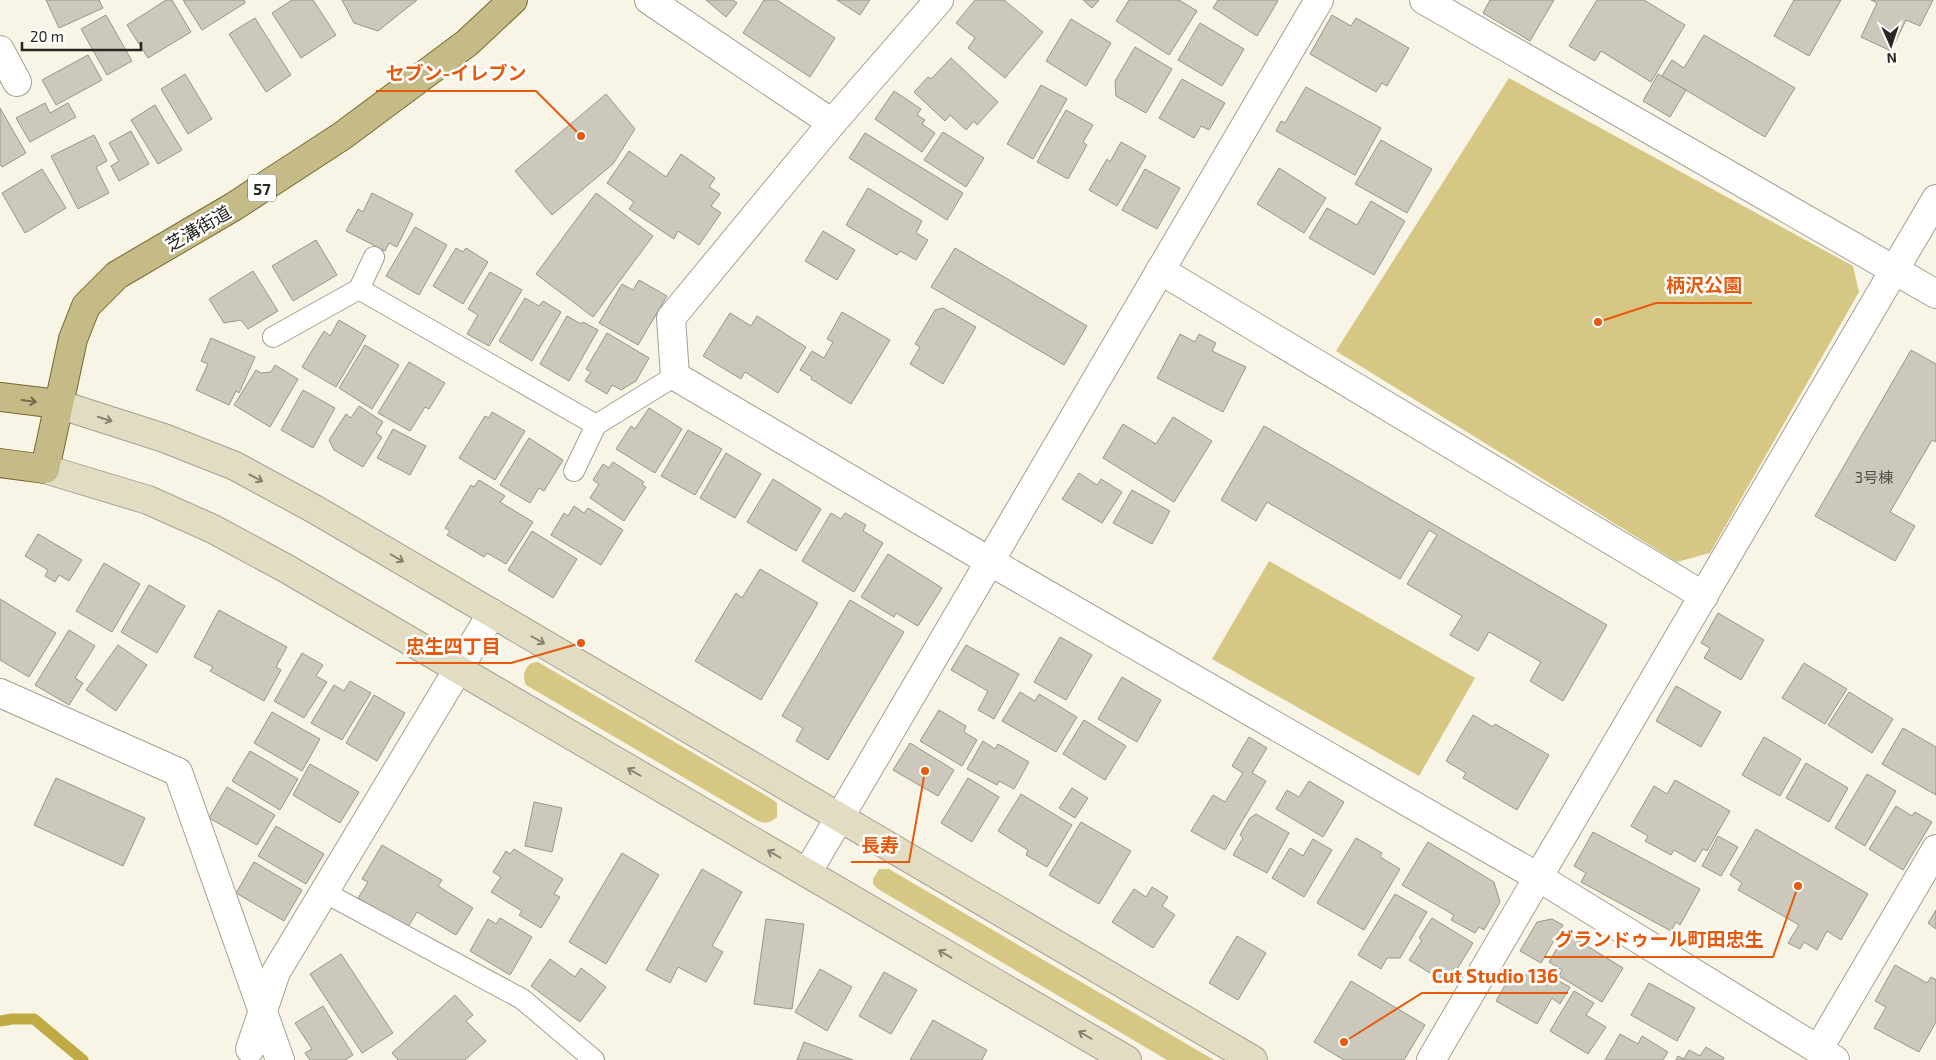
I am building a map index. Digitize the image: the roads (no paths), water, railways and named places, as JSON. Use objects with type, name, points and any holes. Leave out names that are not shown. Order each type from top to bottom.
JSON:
[{"type":"main road","name":"芝溝街道","points":[[45,469],[73,339],[86,306],[117,275],[233,207],[342,136],[467,43],[514,0]]},
{"type":"main road","points":[[0,397],[58,404]]},
{"type":"main road","points":[[0,463],[45,469]]},
{"type":"street","points":[[649,0],[832,123]]},
{"type":"street","points":[[939,0],[832,123],[671,318],[675,376],[989,561],[1538,878],[1826,1055],[1936,849]]},
{"type":"street","points":[[807,873],[1319,0]]},
{"type":"street","points":[[1424,0],[1936,294]]},
{"type":"street","points":[[0,50],[17,82]]},
{"type":"street","points":[[1431,1060],[1936,198]]},
{"type":"street","points":[[1160,270],[1704,596]]},
{"type":"street","points":[[58,404],[164,438],[235,466],[316,510],[1253,1060]]},
{"type":"street","points":[[45,469],[148,500],[213,528],[287,569],[1127,1060]]},
{"type":"street","points":[[247,1054],[276,972],[457,668],[492,613]]},
{"type":"street","points":[[0,693],[178,772],[280,1060]]},
{"type":"lane","points":[[273,337],[359,289],[374,257]]},
{"type":"lane","points":[[359,289],[596,425]]},
{"type":"lane","points":[[574,471],[596,425],[675,376]]},
{"type":"lane","points":[[324,892],[522,999],[594,1060]]},
{"type":"waterway","points":[[0,1021],[34,1019],[83,1060]]},
{"type":"place","name":"セブン-イレブン","points":[[581,136]]},
{"type":"place","name":"柄沢公園","points":[[1598,322]]},
{"type":"place","name":"忠生四丁目","points":[[581,643]]},
{"type":"place","name":"長寿","points":[[925,771]]},
{"type":"place","name":"グランドゥール町田忠生","points":[[1798,886]]},
{"type":"place","name":"Cut Studio 136","points":[[1344,1042]]}]
